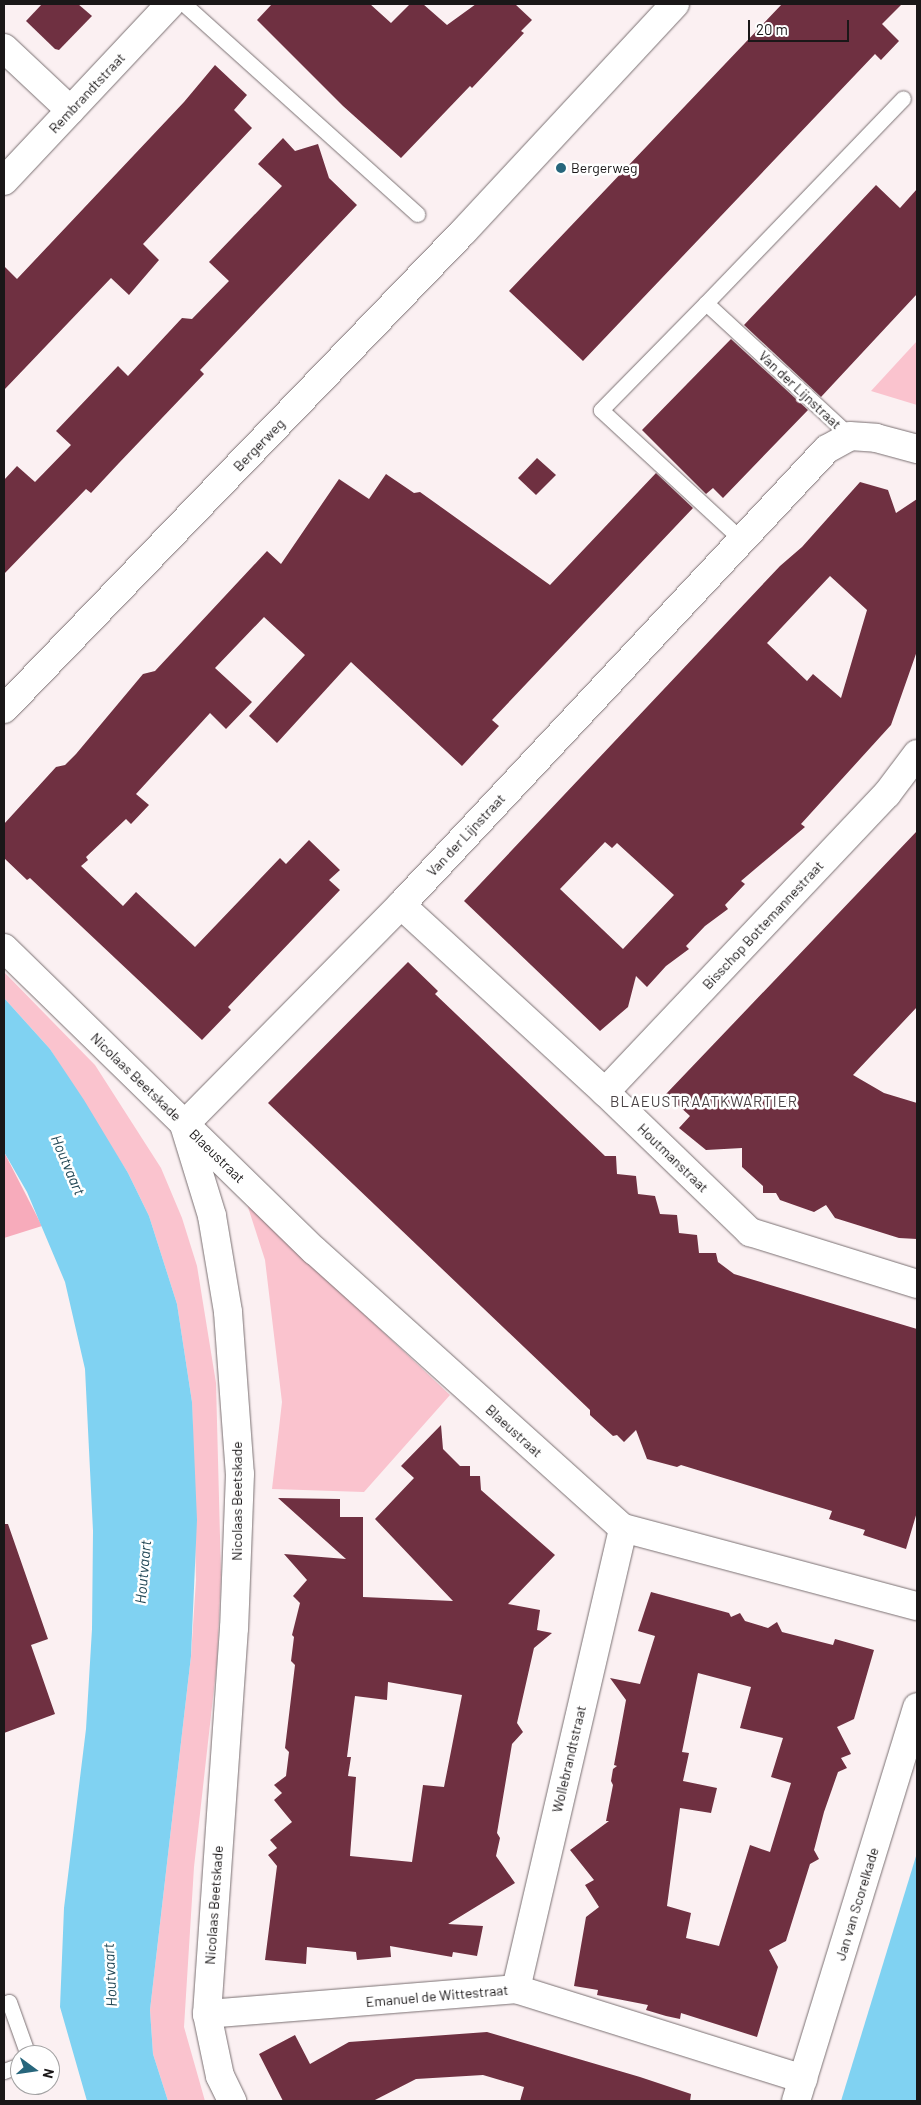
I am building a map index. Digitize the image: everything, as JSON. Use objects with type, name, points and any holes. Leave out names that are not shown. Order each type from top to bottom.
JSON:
[{"type":"street","name":"Rembrandtstraat","points":[[4,181],[170,4]]},
{"type":"street","name":"Bergerweg","points":[[4,708],[458,238],[675,4]]},
{"type":"street","points":[[4,48],[70,110]]},
{"type":"street","points":[[850,436],[876,438],[917,449]]},
{"type":"street","name":"Van der Lijnstraat","points":[[184,1125],[401,905],[827,449],[850,436]]},
{"type":"street","name":"Bisschop Bottemannestraat","points":[[605,1092],[887,794],[917,754]]},
{"type":"street","name":"Houtmanstraat","points":[[401,905],[605,1092],[750,1232],[917,1284]]},
{"type":"street","name":"Nicolaas Beetskade","points":[[4,948],[184,1125],[212,1216],[228,1312],[240,1474],[234,1628],[207,2014],[220,2076],[232,2101]]},
{"type":"street","name":"Blaeustraat","points":[[184,1125],[315,1251],[623,1528],[917,1606]]},
{"type":"street","name":"Wollebrandtstraat","points":[[516,1989],[623,1528]]},
{"type":"street","name":"Jan van Scorelkade","points":[[800,2090],[917,1707]]},
{"type":"street","name":"Emanuel de Wittestraat","points":[[207,2014],[516,1989],[800,2090]]},
{"type":"lane","points":[[184,4],[417,214]]},
{"type":"lane","points":[[742,540],[601,410],[903,98]]},
{"type":"lane","name":"Van der Lijnstraat","points":[[706,303],[850,436]]},
{"type":"lane","points":[[4,2004],[9,2002],[24,2045]]},
{"type":"shaded area","points":[[917,341],[917,405],[871,391]]},
{"type":"shaded area","points":[[4,972],[95,1065],[161,1168],[182,1218],[197,1266],[216,1383],[221,1575],[217,1662],[194,1867],[184,2027],[205,2101],[168,2101],[153,2054],[150,2010],[191,1656],[196,1580],[192,1402],[177,1304],[149,1216],[128,1173],[50,1049],[4,998]]},
{"type":"shaded area","points":[[4,1152],[42,1226],[4,1238]]},
{"type":"shaded area","points":[[247,1204],[450,1395],[364,1492],[272,1489],[282,1402],[265,1260]]},
{"type":"water","name":"Houtvaart","points":[[4,998],[50,1049],[84,1100],[128,1173],[149,1216],[177,1304],[192,1402],[197,1520],[191,1656],[150,2010],[153,2054],[168,2101],[87,2101],[60,2007],[64,1908],[86,1729],[92,1629],[93,1531],[85,1369],[65,1282],[27,1192],[4,1152]]},
{"type":"water","points":[[917,1853],[917,2101],[841,2101]]},
{"type":"building","points":[[42,4],[78,4],[92,16],[59,50],[55,49],[26,21]]},
{"type":"building","points":[[272,4],[370,4],[391,23],[410,4],[423,4],[447,25],[476,4],[515,4],[532,20],[521,31],[524,33],[472,88],[470,86],[401,158],[343,106],[257,20]]},
{"type":"building","points":[[782,4],[902,4],[882,24],[899,41],[881,60],[875,54],[583,361],[509,291]]},
{"type":"building","points":[[215,65],[247,95],[234,110],[252,128],[143,244],[159,260],[129,295],[111,278],[4,390],[4,266],[17,279],[184,102]]},
{"type":"building","points":[[283,138],[295,151],[318,144],[329,178],[357,205],[200,370],[204,374],[91,493],[86,489],[4,574],[4,480],[17,466],[35,482],[71,445],[56,431],[118,366],[128,376],[182,318],[192,319],[229,281],[209,262],[282,186],[258,164]]},
{"type":"building","points":[[876,185],[900,208],[917,189],[917,294],[821,397],[744,325]]},
{"type":"building","points":[[731,339],[808,410],[723,498],[713,488],[706,494],[642,430]]},
{"type":"building","points":[[537,458],[556,475],[536,495],[518,478]]},
{"type":"building","points":[[656,473],[693,508],[492,720],[499,726],[462,766],[351,662],[277,743],[249,716],[305,655],[264,617],[215,668],[252,702],[226,729],[210,713],[136,794],[149,805],[131,824],[126,819],[86,857],[88,860],[81,866],[123,906],[136,892],[195,947],[280,858],[286,864],[309,840],[340,870],[329,880],[340,890],[228,1007],[231,1010],[202,1040],[30,878],[27,880],[4,858],[4,824],[56,767],[65,765],[76,754],[143,674],[155,671],[267,551],[281,564],[339,479],[369,499],[386,474],[414,493],[420,492],[550,585]]},
{"type":"building","points":[[860,482],[888,490],[896,513],[917,499],[917,651],[891,725],[801,824],[805,827],[741,881],[745,884],[725,905],[728,909],[705,926],[686,946],[689,949],[666,966],[647,987],[636,976],[628,1007],[600,1031],[464,901],[780,566],[802,547]],"holes":[[[830,576],[867,610],[841,698],[813,674],[807,681],[767,643]],[[605,842],[612,848],[617,843],[674,895],[623,949],[560,889]]]},
{"type":"building","points":[[917,831],[917,1007],[853,1075],[884,1093],[917,1103],[917,1239],[899,1238],[835,1218],[826,1205],[814,1212],[780,1200],[776,1193],[763,1193],[763,1186],[742,1167],[742,1148],[706,1150],[679,1128],[690,1116],[666,1094]]},
{"type":"building","points":[[408,962],[438,991],[435,994],[605,1156],[616,1156],[617,1174],[636,1176],[638,1194],[655,1196],[660,1214],[677,1215],[679,1233],[697,1235],[699,1253],[716,1253],[718,1262],[734,1274],[917,1329],[917,1512],[906,1549],[863,1535],[865,1530],[829,1519],[832,1511],[681,1465],[677,1467],[647,1459],[636,1430],[624,1442],[617,1435],[613,1436],[590,1415],[590,1410],[268,1103]]},
{"type":"building","points":[[441,1425],[443,1449],[460,1466],[470,1466],[470,1476],[480,1476],[481,1490],[555,1555],[508,1604],[540,1610],[537,1630],[552,1633],[534,1648],[517,1723],[523,1732],[512,1744],[497,1833],[500,1838],[496,1856],[515,1883],[448,1924],[483,1926],[477,1956],[453,1952],[452,1957],[390,1946],[391,1957],[357,1960],[356,1952],[307,1947],[306,1964],[265,1960],[277,1866],[268,1855],[277,1848],[270,1840],[292,1822],[274,1800],[282,1793],[274,1785],[286,1776],[289,1752],[285,1748],[295,1665],[291,1661],[294,1637],[292,1635],[300,1603],[293,1596],[307,1580],[284,1554],[346,1559],[278,1498],[340,1499],[340,1517],[363,1517],[363,1597],[453,1601],[375,1519],[414,1478],[401,1466]],"holes":[[[388,1682],[462,1695],[444,1787],[423,1785],[412,1862],[350,1856],[356,1777],[348,1776],[351,1757],[347,1757],[355,1696],[387,1700]]]},
{"type":"building","points":[[4,1524],[8,1524],[48,1639],[31,1645],[55,1714],[4,1733]]},
{"type":"building","points":[[651,1592],[729,1613],[731,1617],[740,1613],[745,1621],[768,1628],[777,1622],[782,1632],[833,1645],[835,1639],[874,1650],[854,1719],[837,1727],[851,1754],[841,1758],[847,1768],[838,1772],[824,1812],[814,1850],[819,1859],[810,1864],[786,1941],[769,1950],[778,1967],[757,2037],[681,2013],[680,2019],[666,2016],[646,2010],[648,2005],[597,1995],[598,1990],[574,1986],[586,1917],[599,1907],[585,1885],[594,1880],[570,1850],[609,1821],[606,1821],[613,1785],[611,1781],[613,1769],[617,1766],[614,1765],[626,1700],[610,1678],[640,1684],[655,1636],[638,1631]],"holes":[[[698,1673],[751,1687],[740,1728],[783,1738],[771,1777],[791,1783],[770,1852],[750,1845],[719,1946],[686,1938],[691,1913],[667,1906],[680,1808],[711,1813],[717,1788],[683,1781],[689,1753],[682,1752]]]},
{"type":"building","points":[[487,2032],[691,2094],[690,2101],[520,2101],[524,2087],[483,2075],[416,2079],[373,2101],[283,2101],[259,2054],[295,2035],[310,2064],[349,2042]]},
{"type":"place","name":"Bergerweg","points":[[561,168]]},
{"type":"district","name":"BLAEUSTRAATKWARTIER","points":[[704,1102]]}]
